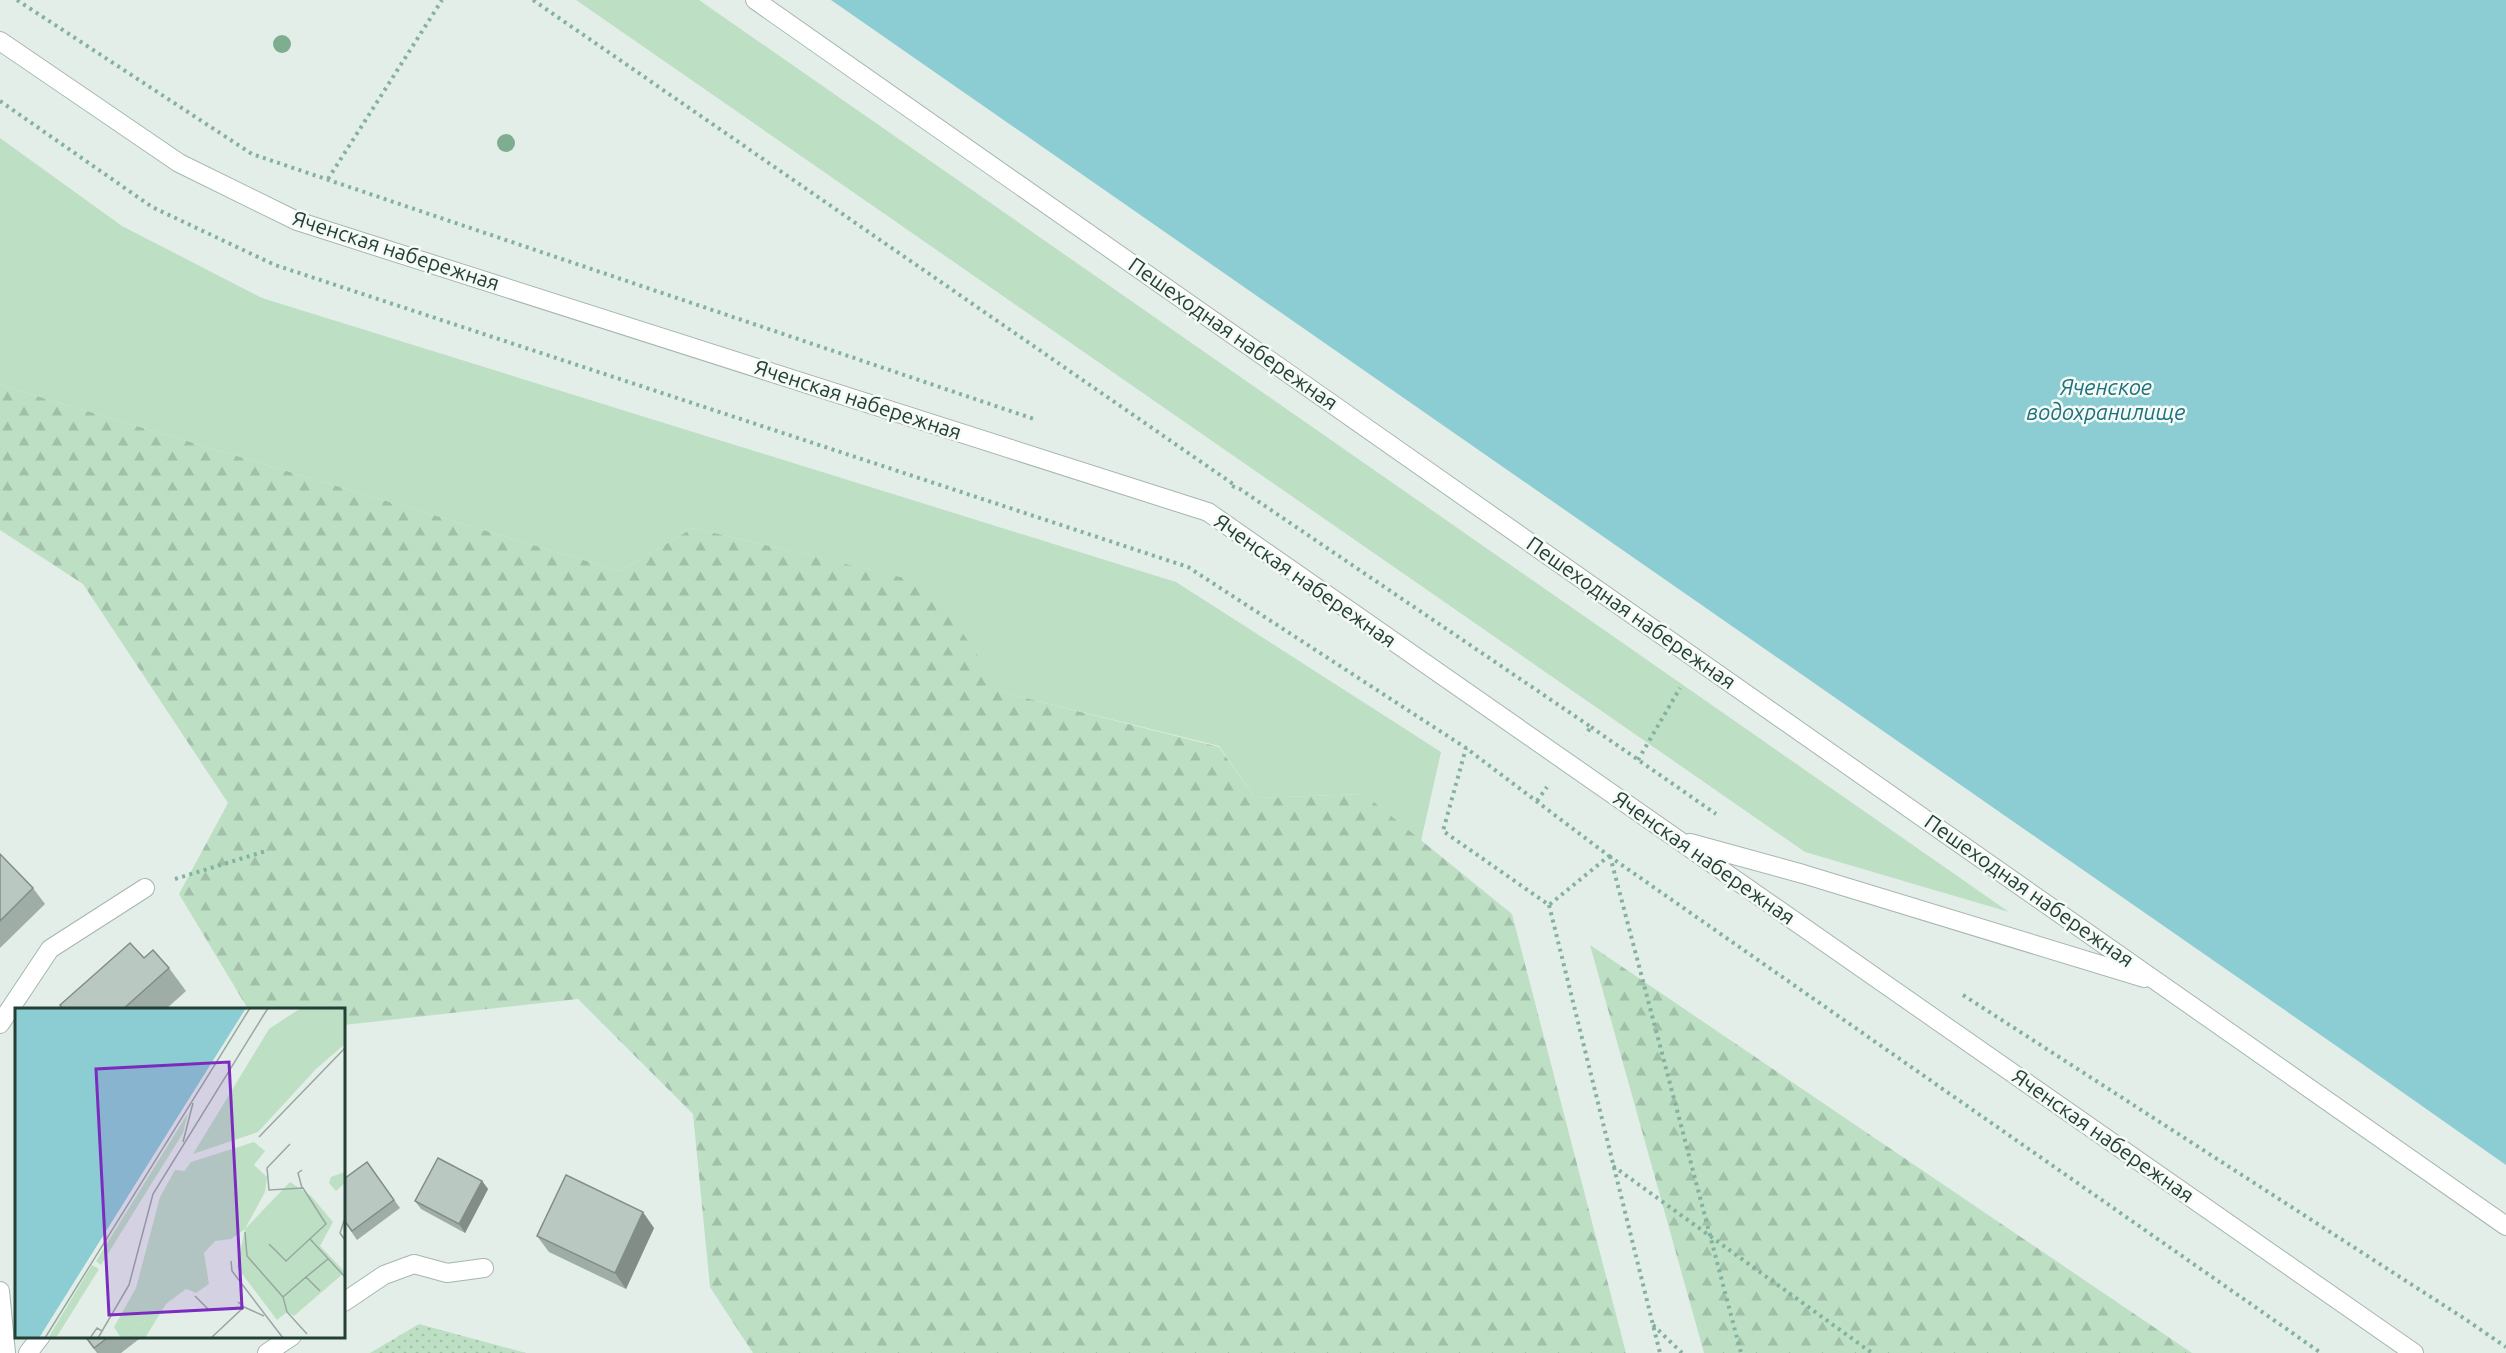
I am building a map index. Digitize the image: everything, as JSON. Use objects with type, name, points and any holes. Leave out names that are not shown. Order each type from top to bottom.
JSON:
[{"type":"street","name":"Пешеходная набережная","points":[[755,0],[2506,1226]]},
{"type":"street","name":"Яченская набережная","points":[[0,41],[179,163],[297,221],[1208,512],[2414,1353]]},
{"type":"street","points":[[1677,840],[1803,874],[2160,983]]},
{"type":"street","points":[[0,1024],[50,949],[145,888]]},
{"type":"street","points":[[345,1301],[384,1275],[414,1264],[447,1273],[484,1268]]},
{"type":"street","points":[[0,1291],[6,1353]]},
{"type":"street","points":[[28,1353],[39,1338]]},
{"type":"street","points":[[267,1353],[289,1338]]},
{"type":"path","points":[[328,179],[442,0]]},
{"type":"path","points":[[533,0],[1240,489]]},
{"type":"path","points":[[0,101],[152,207],[275,265],[1188,567],[1466,748],[1610,856],[2321,1353]]},
{"type":"path","points":[[1638,760],[1698,659]]},
{"type":"path","points":[[1591,727],[1725,820]]},
{"type":"path","points":[[1466,748],[1443,831],[1549,905],[1660,1353]]},
{"type":"path","points":[[145,888],[266,851]]},
{"type":"path","points":[[1549,905],[1610,856]]},
{"type":"path","points":[[1610,856],[1741,1353]]},
{"type":"path","points":[[1958,992],[2506,1347]]},
{"type":"path","points":[[1613,1166],[1872,1353]]},
{"type":"path","points":[[1653,1325],[1682,1353]]},
{"type":"green space","points":[[576,0],[699,0],[2009,912],[1805,852]]},
{"type":"green space","points":[[0,138],[122,226],[262,298],[1176,582],[1441,752],[1421,841],[1364,794],[1255,798],[1219,746],[1002,692],[929,584],[693,528],[620,571],[0,385]]},
{"type":"green space","points":[[0,385],[620,571],[693,528],[930,584],[1002,692],[1219,747],[1255,798],[1364,794],[1512,914],[1626,1353],[753,1353],[710,1287],[693,1114],[578,999],[345,1025],[345,1008],[247,1008],[179,894],[228,803],[83,584],[0,530]]},
{"type":"green space","points":[[1590,945],[2192,1353],[1704,1353]]},
{"type":"green space","points":[[419,1324],[526,1353],[370,1353]]},
{"type":"water","name":"Яченское водохранилище","points":[[831,0],[2506,0],[2506,1165],[2358,1061]]},
{"type":"building","points":[[0,854],[33,888],[0,921]]},
{"type":"building","points":[[130,943],[144,958],[153,950],[169,968],[124,1008],[62,1008],[60,1005]]},
{"type":"building","points":[[438,1158],[482,1181],[459,1224],[415,1201]]},
{"type":"building","points":[[367,1162],[394,1200],[352,1231],[345,1221],[345,1178]]},
{"type":"building","points":[[566,1175],[643,1212],[615,1273],[537,1236]]},
{"type":"building","points":[[86,1338],[107,1338],[94,1348]]}]
